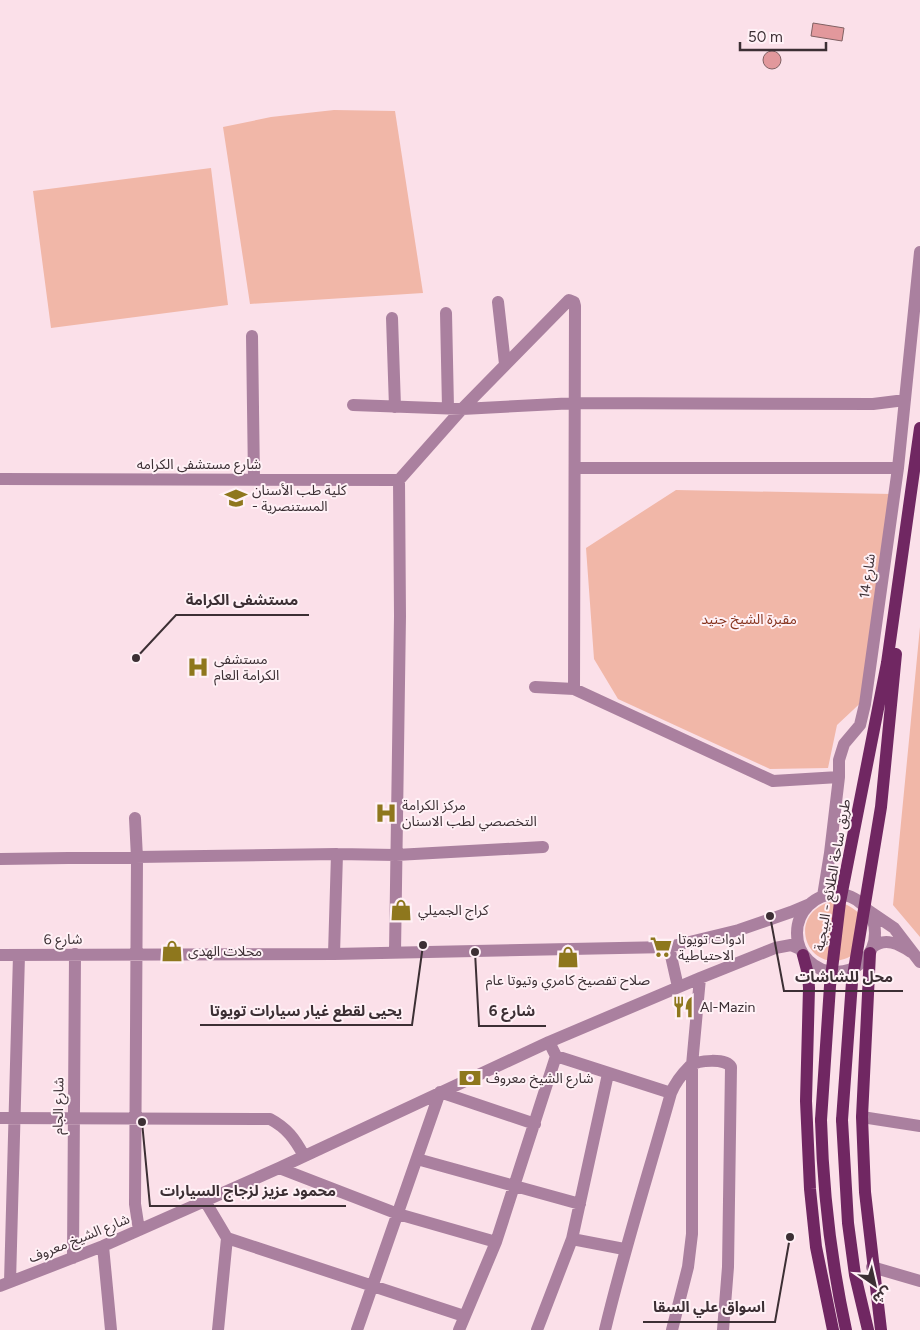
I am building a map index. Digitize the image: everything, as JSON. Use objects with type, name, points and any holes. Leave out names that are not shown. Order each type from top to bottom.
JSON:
[{"type":"main road","name":"طريق ساحة الطلائع - البيجية","points":[[846,1330],[830,1238],[822,1166],[821,1120],[830,986],[840,902],[887,663],[920,428]]},
{"type":"main road","points":[[868,1330],[855,1275],[848,1223],[842,1120],[852,982],[881,807],[904,565],[920,433]]},
{"type":"main road","points":[[872,950],[862,1117],[864,1192],[881,1330]]},
{"type":"main road","points":[[802,952],[808,974],[809,988],[806,1101],[810,1189],[816,1247],[833,1330]]},
{"type":"street","name":"شارع 14","points":[[823,896],[839,777],[839,760],[844,744],[860,725],[865,704],[898,468],[920,252]]},
{"type":"street","points":[[395,953],[400,616],[398,480],[505,364],[565,303],[572,300],[575,306],[576,403],[574,689]]},
{"type":"street","points":[[498,302],[505,364]]},
{"type":"street","points":[[446,313],[448,408]]},
{"type":"street","points":[[392,318],[395,407]]},
{"type":"street","points":[[252,336],[254,479]]},
{"type":"street","points":[[353,405],[462,409],[576,403],[873,404],[905,400]]},
{"type":"street","points":[[576,468],[898,468]]},
{"type":"street","name":"شارع مستشفى الكرامه","points":[[0,479],[398,480]]},
{"type":"street","points":[[535,687],[574,689],[773,781],[839,777]]},
{"type":"street","points":[[135,818],[137,858],[135,1204],[139,1230]]},
{"type":"street","points":[[0,859],[337,854],[396,855],[543,847]]},
{"type":"street","points":[[334,954],[337,854]]},
{"type":"street","points":[[872,950],[876,932],[874,922],[861,902],[849,896],[836,894],[823,896],[810,904],[798,921],[796,931],[802,952],[811,964],[833,972],[855,968],[872,950],[886,942],[904,948],[917,958]]},
{"type":"street","name":"شارع 6","points":[[0,955],[137,953],[334,954],[669,947],[739,930],[810,904]]},
{"type":"street","points":[[867,909],[894,928],[917,958]]},
{"type":"street","name":"شارع الشيخ معروف","points":[[5,1284],[103,1246],[205,1201],[549,1042],[678,987],[775,948],[791,945],[802,952]]},
{"type":"street","points":[[669,947],[678,987]]},
{"type":"street","name":"شارع الجام","points":[[73,1258],[72,1118],[75,954]]},
{"type":"street","points":[[5,1284],[19,955]]},
{"type":"street","points":[[672,1330],[688,1267],[692,1234],[692,1065],[700,978]]},
{"type":"street","points":[[459,1330],[496,1242],[535,1124],[556,1056],[549,1042]]},
{"type":"street","points":[[556,1056],[608,1074],[671,1092]]},
{"type":"street","points":[[605,1330],[624,1249],[646,1183],[671,1092],[678,1080],[692,1065],[722,1060],[731,1067],[728,1267],[723,1330]]},
{"type":"street","points":[[537,1330],[572,1239],[608,1074]]},
{"type":"street","points":[[356,1330],[373,1288],[440,1092],[535,1124]]},
{"type":"street","points":[[862,1117],[920,1126]]},
{"type":"street","points":[[0,1118],[270,1119],[284,1127],[296,1141],[304,1156]]},
{"type":"street","points":[[417,1159],[580,1204]]},
{"type":"street","points":[[279,1168],[398,1214],[496,1242]]},
{"type":"street","points":[[205,1201],[227,1238],[219,1330]]},
{"type":"street","points":[[227,1238],[373,1288],[464,1316]]},
{"type":"street","points":[[572,1239],[624,1249]]},
{"type":"street","points":[[103,1246],[111,1330]]},
{"type":"street","points":[[872,1267],[920,1281]]},
{"type":"green space","points":[[334,110],[395,111],[423,293],[250,304],[223,127],[271,117]]},
{"type":"green space","points":[[211,168],[228,305],[51,328],[33,191]]},
{"type":"green space","name":"مقبرة الشيخ جنيد","points":[[676,490],[892,494],[869,695],[837,725],[828,768],[770,769],[618,699],[594,659],[586,548]]},
{"type":"green space","points":[[920,627],[920,937],[893,905]]},
{"type":"green space","points":[[833,901],[848,905],[860,914],[856,953],[840,960],[826,960],[815,954],[808,944],[805,931],[808,919],[817,908]]},
{"type":"building","points":[[813,23],[844,28],[842,41],[811,36]]},
{"type":"building","points":[[772,51],[778,54],[781,60],[778,66],[772,69],[766,66],[763,60],[766,54]]},
{"type":"place","name":"كلية طب الأسنان - المستنصرية","points":[[236,498]]},
{"type":"place","name":"مستشفى الكرامة","points":[[136,658]]},
{"type":"place","name":"مستشفى الكرامة العام","points":[[198,667]]},
{"type":"place","name":"مركز الكرامة التخصصي لطب الاسنان","points":[[386,813]]},
{"type":"place","name":"كراج الجميلي","points":[[401,910]]},
{"type":"place","name":"محل للشاشات","points":[[770,916]]},
{"type":"place","name":"يحيى لقطع غيار سيارات تويوتا","points":[[423,945]]},
{"type":"place","name":"ادوات تويوتا الاحتياطية","points":[[661,947]]},
{"type":"place","name":"محلات الهدى","points":[[172,951]]},
{"type":"place","name":"شارع 6","points":[[475,952]]},
{"type":"place","name":"صلاح تفصيخ كامري وتيوتا عام","points":[[568,957]]},
{"type":"place","name":"Al-Mazin","points":[[683,1007]]},
{"type":"place","name":"شارع الشيخ معروف","points":[[470,1078]]},
{"type":"place","name":"محمود عزيز لزجاج السيارات","points":[[142,1122]]},
{"type":"place","name":"اسواق علي السقا","points":[[790,1237]]}]
